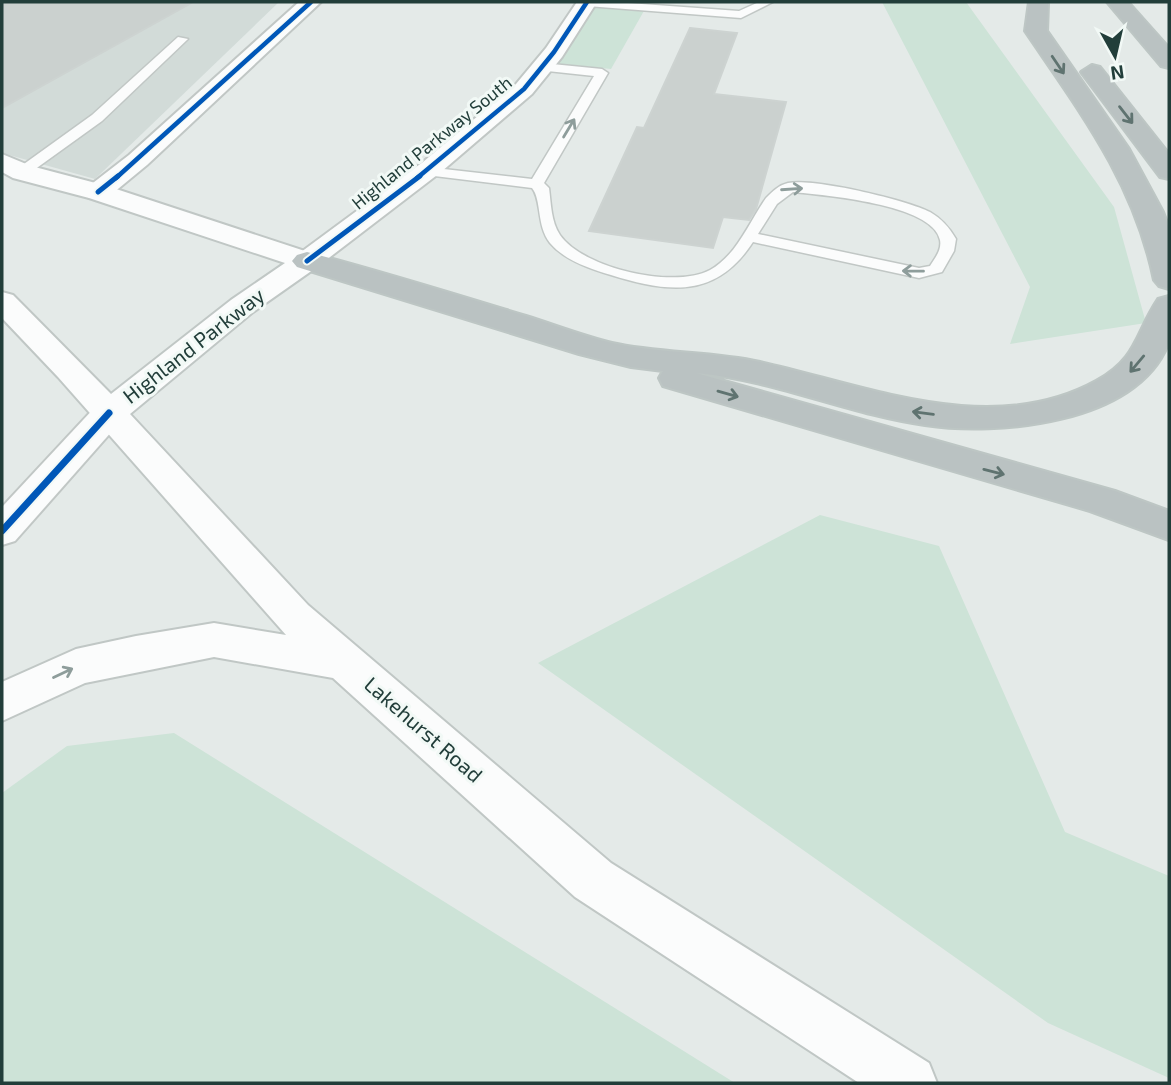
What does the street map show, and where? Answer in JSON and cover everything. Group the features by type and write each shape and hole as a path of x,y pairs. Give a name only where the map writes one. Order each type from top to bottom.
{"highway":[{"path":"1117,2 1169,61"},
{"path":"1037,3 1169,171"},
{"path":"1037,3 1036,32 1133,173 1158,229 1169,280"},
{"path":"307,261 618,355 745,369 902,411 960,417 1010,415 1064,405 1100,391 1129,374 1154,341 1169,305"},
{"path":"618,355 645,370 1102,501 1169,526"}],"main road":[{"path":"98,192 148,151 311,2"},
{"name":"Highland Parkway South","path":"307,261 426,171 524,89 587,2"},
{"path":"12,167 98,192 307,261"},
{"name":"Highland Parkway","path":"2,531 109,413 242,306 307,261"},
{"name":"Lakehurst Road","path":"2,301 109,413 294,617 593,880 909,1083"},
{"path":"2,702 76,667 136,653 214,640 346,662"}],"lane":[{"path":"587,2 741,15 767,2"},
{"path":"12,167 97,118 182,39"},
{"path":"536,184 602,73 542,67"},
{"path":"426,171 536,184 542,188 544,217 556,241 586,261 636,278 677,284 717,273 741,252 750,237 777,193 791,187 899,205 923,213 939,226 948,238 946,254 936,269 919,273 750,237"}],"shaded area":[{"path":"2,2 279,2 95,179 2,153"}],"green space":[{"path":"597,2 649,2 611,69 551,63"},
{"path":"882,2 966,2 1114,207 1146,323 1010,344 1030,287"},
{"path":"820,515 939,546 1065,832 1169,876 1169,1078 1048,1023 538,663"},
{"path":"174,733 735,1083 2,1083 2,793 67,746"}],"building":[{"path":"2,2 193,2 2,108"},
{"path":"690,28 737,33 714,94 786,102 756,209 749,220 723,217 713,248 589,231 637,127 644,128"}],"cycle path":[{"path":"98,192 138,160 311,2"},
{"path":"307,261 432,167 524,89 554,52 587,2"},
{"path":"2,531 109,413"}]}
